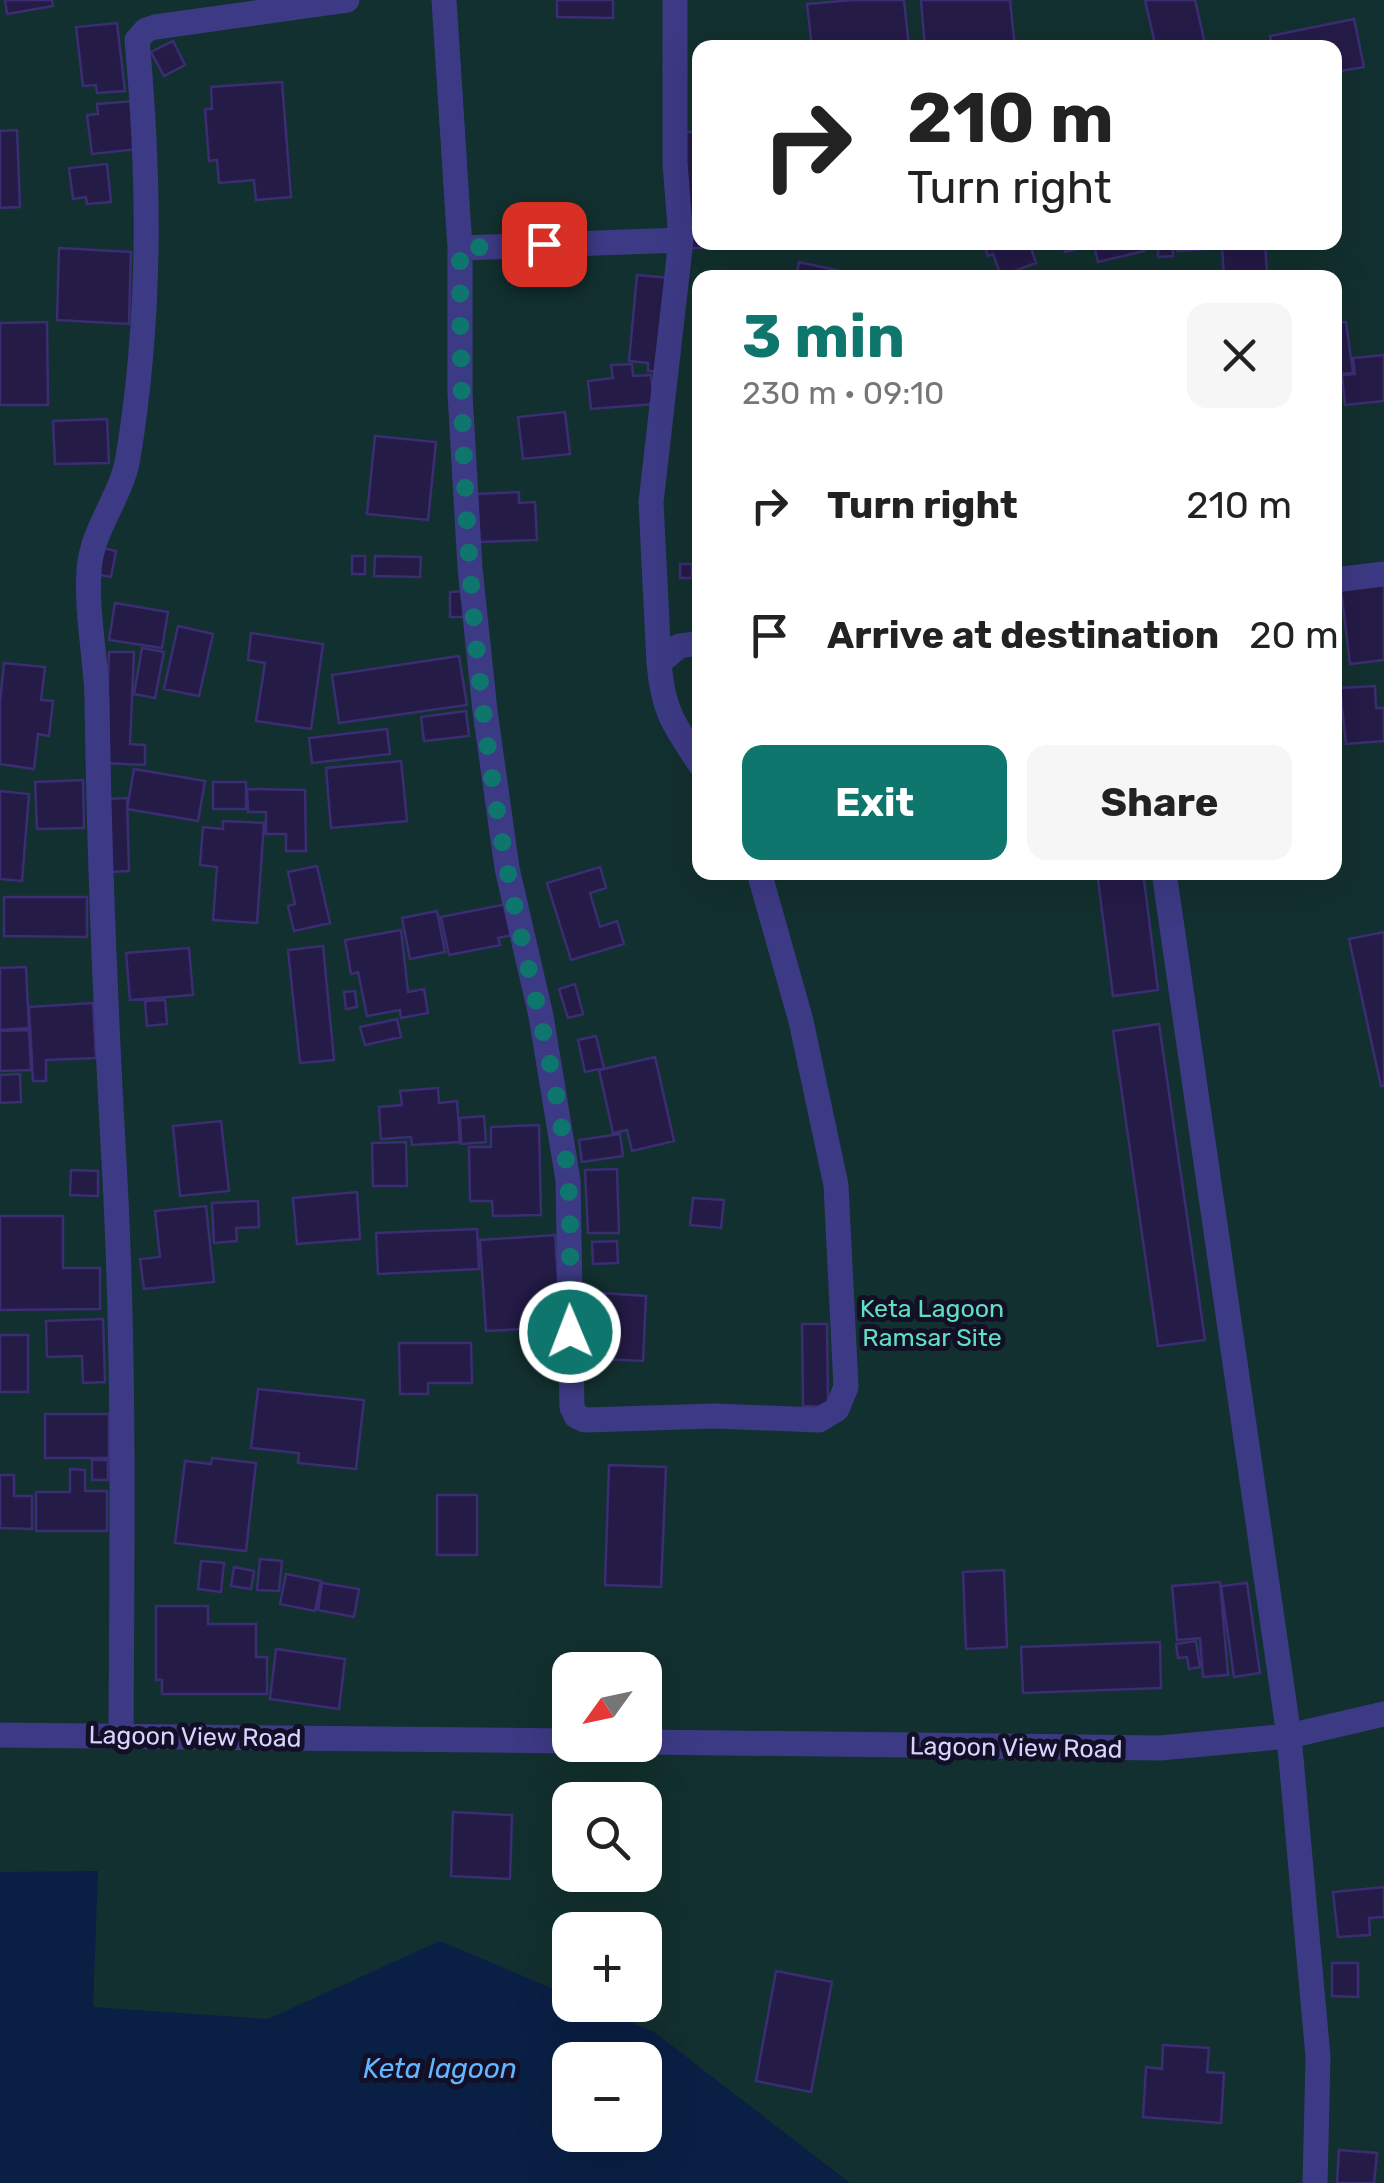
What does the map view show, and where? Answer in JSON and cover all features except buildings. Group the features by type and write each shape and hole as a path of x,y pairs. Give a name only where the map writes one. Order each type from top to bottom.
{"street":[{"path":"120,1735 122,1452 114,1148 100,871 96,671 88,573 98,532 127,463 147,287 147,153 137,40 155,27 347,0"},
{"path":"444,0 460,248 460,393 470,568 507,868 541,1016 568,1180 572,1406 576,1416 586,1420 715,1416 819,1420 837,1409 846,1388 836,1186 801,1022 761,880"},
{"path":"675,0 675,163 681,240 651,502 662,698 692,752"},
{"path":"460,248 681,240"},
{"path":"1342,579 1384,574"},
{"path":"659,663 679,646 692,645"},
{"path":"1165,880 1288,1736 1318,2057 1315,2183"},
{"name":"Lagoon View Road","path":"662,1742 1160,1748 1288,1736 1384,1714"},
{"name":"Lagoon View Road","path":"0,1735 552,1741"}],"green space":[{"name":"Keta Lagoon Ramsar Site","path":"0,0 1384,0 1384,2183 0,2183"}],"water":[{"name":"Keta lagoon","path":"98,1871 93,2007 268,2019 440,1941 552,1988 552,2022 631,2022 654,2032 850,2183 0,2183 0,1872"}],"route":[{"path":"544,244 460,248 460,393 470,568 485,710 507,868 541,1016 568,1180 570,1332"}]}
